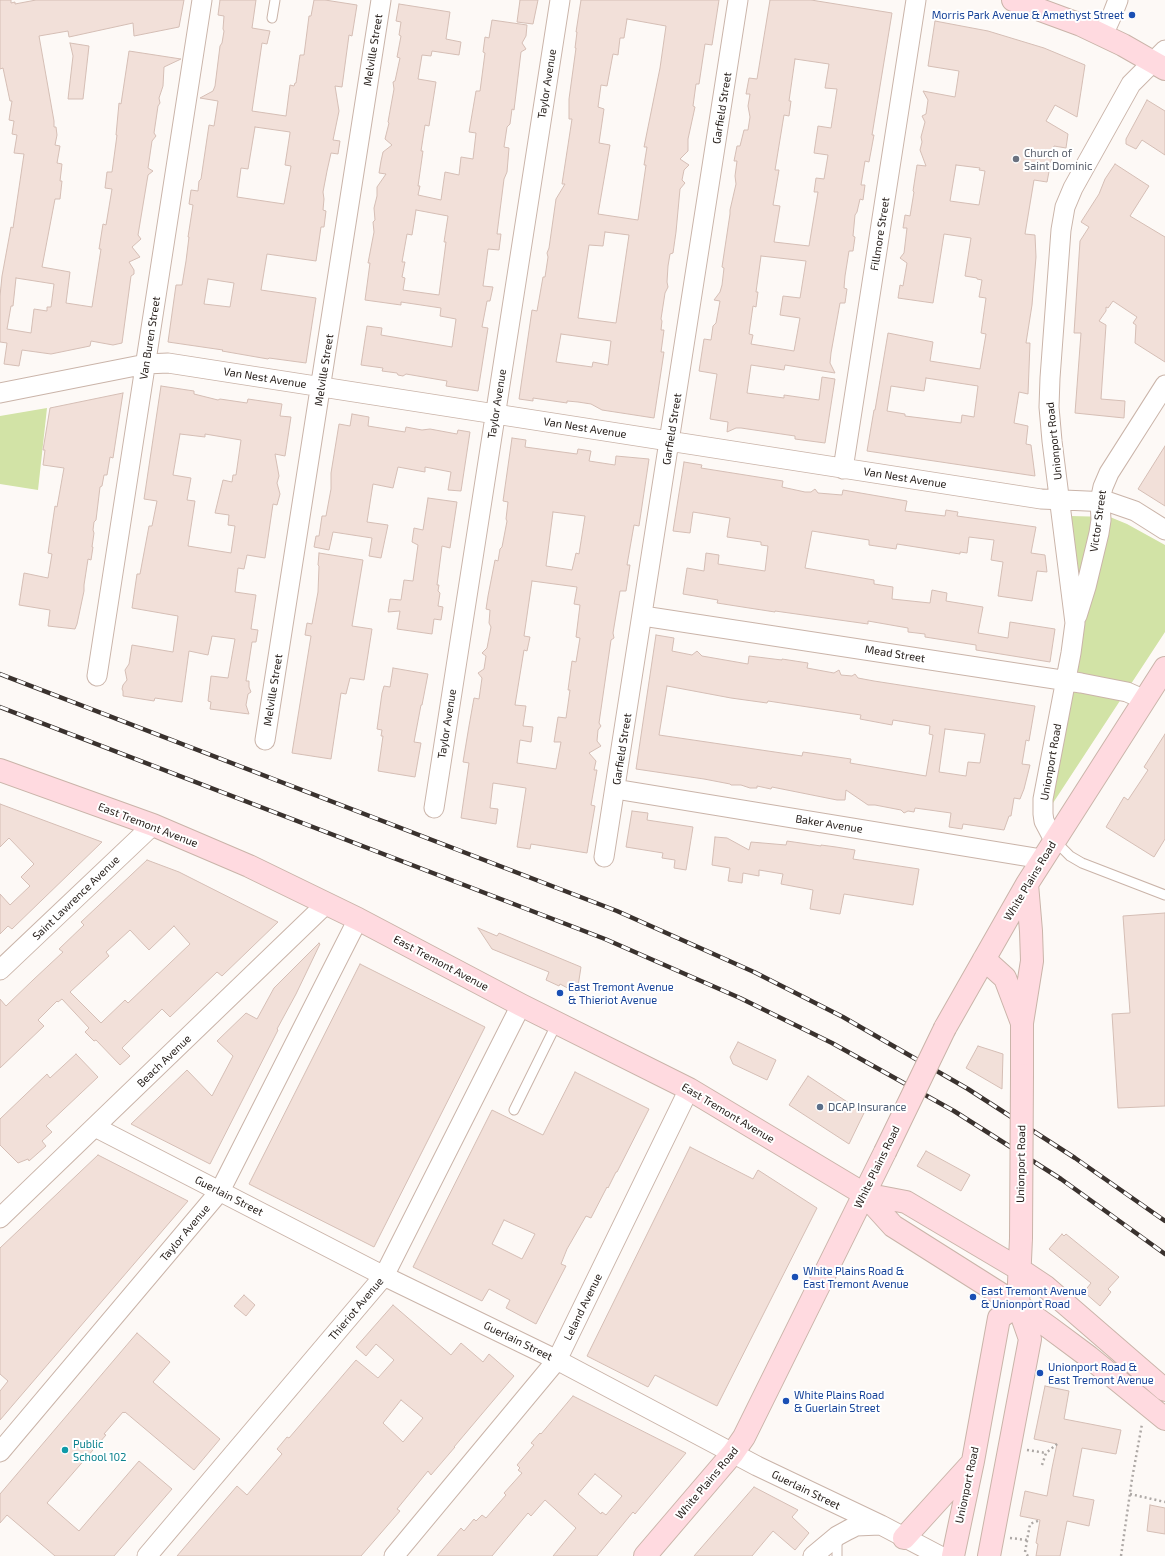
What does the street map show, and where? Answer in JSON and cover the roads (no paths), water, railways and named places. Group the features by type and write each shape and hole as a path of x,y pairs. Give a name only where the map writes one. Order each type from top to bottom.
{"main road":[{"path":"1013,0 1062,17 1123,45 1161,60"},
{"name":"White Plains Road","path":"645,1556 733,1454 748,1431 945,1028 1042,859 1165,668"},
{"name":"East Tremont Avenue","path":"0,770 153,825 249,866 328,903 521,1005 689,1089 864,1194 893,1226 1018,1306 1089,1357 1165,1419"},
{"name":"Unionport Road","path":"989,1556 1030,1339 1018,1306 1021,1238 1022,1023 1032,961 1027,884"},
{"name":"Unionport Road","path":"984,959 1005,978 1022,1023"},
{"name":"East Tremont Avenue","path":"864,1194 906,1202 1019,1269 1046,1287 1165,1390"},
{"name":"Unionport Road","path":"953,1556 973,1461 999,1318 1018,1306"},
{"path":"904,1538 973,1461"}],"street":[{"name":"Van Buren Street","path":"97,676 202,0"},
{"name":"Melville Street","path":"265,740 381,0"},
{"name":"Taylor Avenue","path":"434,808 560,0"},
{"name":"Garfield Street","path":"604,857 643,616 738,0"},
{"name":"Fillmore Street","path":"843,469 916,0"},
{"path":"1103,36 1118,0"},
{"name":"Unionport Road","path":"1054,840 1044,821 1043,798 1066,681 1075,623 1052,441 1049,394 1059,245 1063,218 1073,188 1131,84 1161,60"},
{"name":"Van Nest Avenue","path":"0,393 146,364 168,363 1041,499 1100,501 1127,507 1145,516 1165,530"},
{"name":"Victor Street","path":"1075,623 1086,587 1099,533 1101,520 1100,501 1103,487 1109,474 1165,385"},
{"name":"Mead Street","path":"643,616 1066,681 1119,690 1145,700"},
{"name":"Baker Avenue","path":"615,789 1042,859"},
{"name":"Saint Lawrence Avenue","path":"0,970 153,825"},
{"name":"Beach Avenue","path":"0,1218 328,903"},
{"name":"Taylor Avenue","path":"0,1452 220,1191 358,919"},
{"name":"Thieriot Avenue","path":"147,1556 384,1276 521,1005"},
{"name":"Leland Avenue","path":"394,1556 557,1360 689,1089"},
{"name":"Guerlain Street","path":"96,1127 384,1276 557,1360 733,1454 881,1525 940,1556"},
{"path":"813,1556 837,1536 856,1526 881,1525"}],"lane":[{"path":"272,18 276,0"},
{"path":"1054,840 1070,856 1082,863 1165,895"},
{"path":"514,1110 557,1023"},
{"path":"837,1536 837,1556"}],"railway":[{"path":"0,674 617,911 754,972 843,1017 968,1089 1075,1158 1165,1221"},
{"path":"0,707 605,939 740,998 832,1043 954,1111 1061,1179 1165,1254"}],"place":[{"name":"Morris Park Avenue & Amethyst Street","path":"1132,15"},
{"name":"Church of Saint Dominic","path":"1016,159"},
{"name":"East Tremont Avenue & Thieriot Avenue","path":"560,993"},
{"name":"DCAP Insurance","path":"820,1107"},
{"name":"White Plains Road & East Tremont Avenue","path":"795,1277"},
{"name":"East Tremont Avenue & Unionport Road","path":"973,1297"},
{"name":"Unionport Road & East Tremont Avenue","path":"1040,1373"},
{"name":"White Plains Road & Guerlain Street","path":"786,1401"},
{"name":"Public School 102","path":"65,1450"}]}
